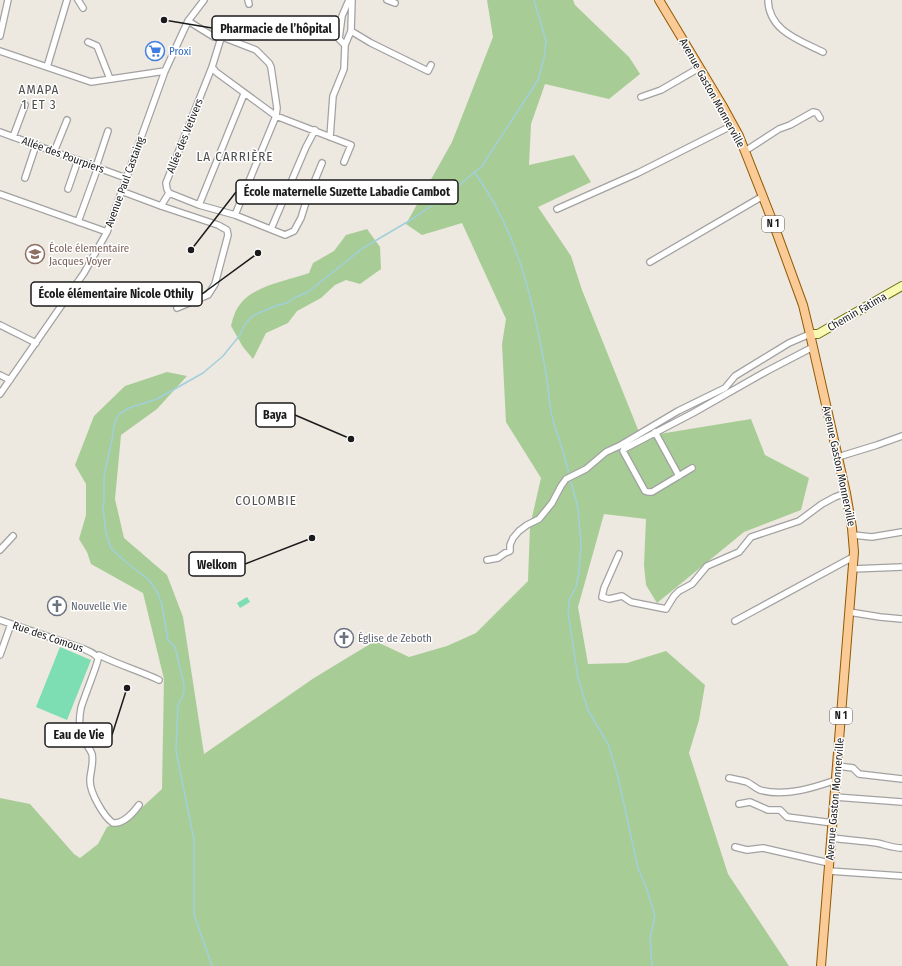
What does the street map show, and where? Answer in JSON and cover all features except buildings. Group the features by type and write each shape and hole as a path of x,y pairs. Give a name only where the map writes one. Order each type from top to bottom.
{"main road":[{"name":"Avenue Gaston Monnerville","path":"659,0 733,125 763,196 803,308 846,493 853,535 853,557 838,766 821,966"}],"street":[{"path":"0,36 8,0"},
{"path":"48,68 67,0"},
{"path":"78,0 83,8"},
{"name":"Avenue Paul Castaing","path":"0,394 84,273 107,232 166,71 188,21 204,0"},
{"path":"345,45 339,39 342,16 349,0"},
{"path":"330,137 333,99 344,67 345,45 351,30 352,0"},
{"path":"387,0 395,3"},
{"path":"768,0 768,7 776,24 786,33 823,52"},
{"path":"188,21 214,37 225,38 256,50 269,63 274,81 277,108 276,116 235,215"},
{"path":"351,30 371,43 428,71 431,65"},
{"name":"Allée des Vetivers","path":"169,193 166,189 166,183 212,67 221,38"},
{"path":"88,42 97,46 110,79"},
{"path":"0,51 91,82 166,71"},
{"path":"212,67 216,72 244,94 276,116 351,145 344,162"},
{"path":"641,97 661,90 699,68"},
{"path":"199,205 244,94"},
{"path":"13,137 25,105"},
{"path":"745,151 779,129 790,126 813,112 817,113 820,118"},
{"path":"54,152 67,120"},
{"path":"557,209 638,173 733,125"},
{"path":"271,229 306,147 315,130"},
{"name":"Allée des Pourpiers","path":"0,132 126,178"},
{"path":"78,222 108,132"},
{"path":"26,178 36,145"},
{"path":"68,189 78,160"},
{"path":"161,206 169,193 199,205 235,215 285,235 294,231 301,218 322,163"},
{"path":"121,191 218,225 224,228 228,235 215,284 208,296 177,308"},
{"path":"0,194 107,232"},
{"path":"650,262 763,196"},
{"name":"Chemin Fatima","path":"810,334 818,334 902,286"},
{"path":"0,325 36,343"},
{"path":"487,560 498,558 510,551 510,545 518,531 539,519 552,503 566,480 586,469 606,452 619,446 678,411 725,388 735,376 789,344 810,334"},
{"path":"692,468 652,492 648,492 645,491 623,451 624,449 655,432 693,413 813,347"},
{"path":"0,375 10,380"},
{"path":"655,432 679,476"},
{"path":"838,457 902,436"},
{"path":"618,554 602,596 609,599 622,596 631,602 666,609 674,596 679,591 692,584 707,566 739,552 751,538 799,521 822,504 846,493"},
{"path":"853,535 872,537 902,532"},
{"path":"0,550 13,536"},
{"path":"735,621 853,557"},
{"path":"852,570 902,567"},
{"path":"849,612 902,619"},
{"name":"Rue des Comous","path":"0,620 84,649 97,657 97,664 82,704 80,718 82,738 92,757 90,781 91,789 97,803 112,823 117,823 128,818 139,805"},
{"path":"0,656 11,624"},
{"path":"97,657 99,655 160,680"},
{"path":"838,766 852,768 859,774 902,779"},
{"path":"728,778 746,782 760,789 775,792 816,787 836,780"},
{"path":"835,798 902,802"},
{"path":"740,804 750,802 768,810 780,810 787,817 833,823"},
{"path":"832,838 856,840 902,848"},
{"path":"735,847 747,850 763,848 829,867 902,876"}],"green space":[{"path":"487,0 573,0 575,5 629,57 640,74 609,99 545,84 531,124 529,165 574,155 591,182 538,207 571,256 582,290 641,437 751,419 765,455 809,478 801,510 744,532 657,603 646,585 644,565 646,519 604,514 578,607 588,664 627,663 666,651 705,685 699,720 689,753 728,874 789,966 0,966 0,798 30,804 74,854 80,858 98,844 107,827 136,813 162,789 164,679 143,593 91,564 87,552 79,539 86,515 86,484 75,465 94,416 125,386 167,372 187,376 157,409 121,435 115,499 124,538 167,575 183,617 204,754 314,678 375,641 409,657 447,646 476,633 528,581 530,526 541,478 506,422 502,344 506,319 462,223 422,235 406,224 452,142 493,37"},
{"path":"367,229 380,247 381,269 360,284 346,280 335,285 321,298 297,311 288,323 266,333 253,359 243,347 231,326 233,317 241,303 254,292 263,288 309,273 313,263 334,251 346,235"},
{"path":"247,597 250,602 240,608 237,603"},
{"path":"60,647 91,660 67,720 36,707"}],"waterway":[{"path":"212,966 194,914 194,840 176,751 178,705 184,693 184,684 175,647 168,640 162,605 158,594 150,581 111,548 106,533 103,508 104,476 114,425 119,414 129,408 157,399 203,373 223,356 240,335 245,324 254,315 287,303 308,292 363,248 414,218 451,192 482,166 538,80 544,58 546,41 534,0"},
{"path":"474,172 490,195 503,220 514,245 523,272 537,326 547,380 550,407 569,474"},
{"path":"570,478 578,508 581,544 579,572 576,587 569,600 568,612 578,678 588,710 608,744 617,773 638,868 655,916 650,938 652,966"}],"place":[{"name":"Pharmacie de l’hôpital","path":"164,20"},
{"name":"Proxi","path":"155,51"},
{"name":"École maternelle Suzette Labadie Cambot","path":"191,250"},
{"name":"École élémentaire Nicole Othily","path":"258,253"},
{"name":"École élementaire Jacques Voyer","path":"35,254"},
{"name":"Baya","path":"351,439"},
{"name":"Welkom","path":"312,538"},
{"name":"Nouvelle Vie","path":"57,606"},
{"name":"Église de Zeboth","path":"344,638"},
{"name":"Eau de Vie","path":"127,688"}],"district":[{"name":"AMAPA 1 ET 3","path":"39,96"},
{"name":"LA CARRIÈRE","path":"235,156"},
{"name":"COLOMBIE","path":"266,500"}]}
